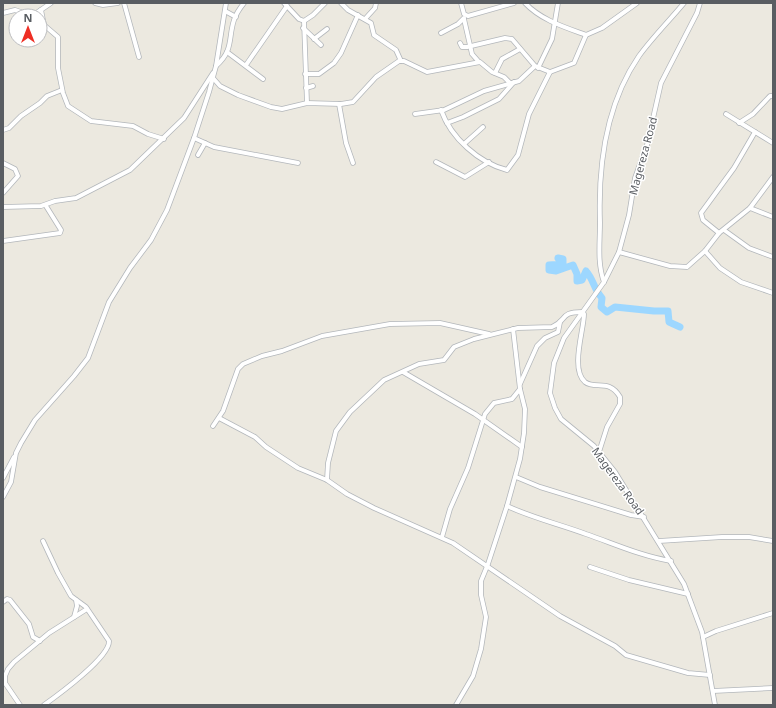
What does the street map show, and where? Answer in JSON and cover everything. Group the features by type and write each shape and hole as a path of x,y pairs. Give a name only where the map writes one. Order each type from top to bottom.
{"street":[{"path":"95,3 110,5 118,3"},
{"path":"124,3 139,57"},
{"path":"3,478 35,420 88,358 109,302 130,268 151,240 167,210 194,138 216,66 226,3"},
{"path":"216,66 227,52 236,17 244,3"},
{"path":"304,21 314,15 325,3"},
{"path":"341,3 348,10 371,23 374,35 396,50 401,61 427,72 479,62"},
{"path":"365,19 375,8 376,3"},
{"path":"461,3 473,55 479,62 512,83"},
{"path":"440,32 465,17 514,3"},
{"path":"525,3 531,10 554,23 586,35"},
{"path":"415,114 441,110 484,91 522,79 537,67 552,39 558,3"},
{"path":"460,43 463,47 508,38 514,41 537,67 550,72 574,63 586,35 602,28 637,3"},
{"path":"604,282 600,270 599,205 605,144 615,103 639,57 684,3"},
{"name":"Magereza Road","path":"700,3 697,13 661,83 647,145 635,178 629,215 619,252 604,282 568,330 552,369 550,393 555,408 561,418 581,434 599,452 614,472 671,561 688,594 704,637 715,705"},
{"path":"246,65 286,5 304,21"},
{"path":"225,11 236,17"},
{"path":"305,74 319,74 334,63 341,53 358,15"},
{"path":"304,21 303,28 307,103"},
{"path":"303,28 321,45"},
{"path":"48,29 58,38 56,59 62,90 67,105 85,118 106,124 133,126 148,134 164,139"},
{"path":"314,39 327,29"},
{"path":"495,73 502,59 520,48"},
{"path":"227,52 264,79"},
{"path":"212,78 220,86 230,91 271,107 282,109 307,103 339,104 356,100 376,77 393,64 401,61"},
{"path":"3,207 46,206 55,201 80,197 125,173 164,139 187,115 214,71"},
{"path":"441,110 447,123 464,144 489,162 502,169 509,170 518,155 529,114 550,72"},
{"path":"447,123 463,117 499,99 512,83"},
{"path":"306,88 313,86"},
{"path":"3,130 9,128 21,116 40,103 47,96 62,90"},
{"path":"739,123 753,114 770,96 773,96"},
{"path":"339,104 346,143 354,163"},
{"path":"726,114 773,143"},
{"path":"464,144 483,127"},
{"path":"719,233 703,220 701,213 734,168 755,132"},
{"path":"194,138 205,143 255,155 298,163"},
{"path":"198,155 205,143"},
{"path":"436,162 465,177 489,162"},
{"path":"3,163 15,169 18,176 3,193"},
{"path":"619,252 670,266 682,267 690,265 719,233 750,208 773,177"},
{"path":"3,241 60,233 61,230 46,206"},
{"path":"750,208 773,217"},
{"path":"724,230 750,248 773,257"},
{"path":"704,251 720,268 741,282 773,293"},
{"path":"442,537 450,509 468,468 482,419 491,405 512,399 519,387 537,346 545,338 558,332 560,322 566,313 582,312 584,316 579,343 581,375 586,383 604,385 611,388 620,397 620,404 608,425 599,452"},
{"path":"327,480 328,463 336,431 342,422 381,383 420,364 446,358 454,347 492,334 513,329 549,328 560,322"},
{"path":"213,426 219,418 234,376 241,366 262,356 282,351 322,336 390,324 440,323 492,334"},
{"path":"456,705 473,676 482,649 486,617 480,587 516,477 522,447 526,417 519,387 513,329"},
{"path":"403,372 482,419 522,447"},
{"path":"219,418 251,435 298,468 327,480 340,490 374,508 442,537 463,549 560,616 615,646 626,655 688,673 710,675"},
{"path":"3,496 11,482 16,454"},
{"path":"516,477 540,487 631,515 644,517"},
{"path":"507,506 525,514 587,534 635,553 671,561"},
{"path":"659,541 722,537 749,537 773,541"},
{"path":"43,541 71,596 87,609 109,642 107,650 70,686 44,705"},
{"path":"590,566 629,580 688,594"},
{"path":"3,602 10,600 29,624 33,637 40,641"},
{"path":"74,618 77,606 76,600"},
{"path":"20,705 5,683 5,676 14,662 49,633 87,609"},
{"path":"704,637 773,613"},
{"path":"713,691 773,688"}],"waterway":[{"path":"558,258 563,259 563,264 549,265 549,270 556,271 573,265 577,274 577,281 582,280 586,271 602,298 601,307 607,312 615,307 668,311 669,322 680,327"}]}
